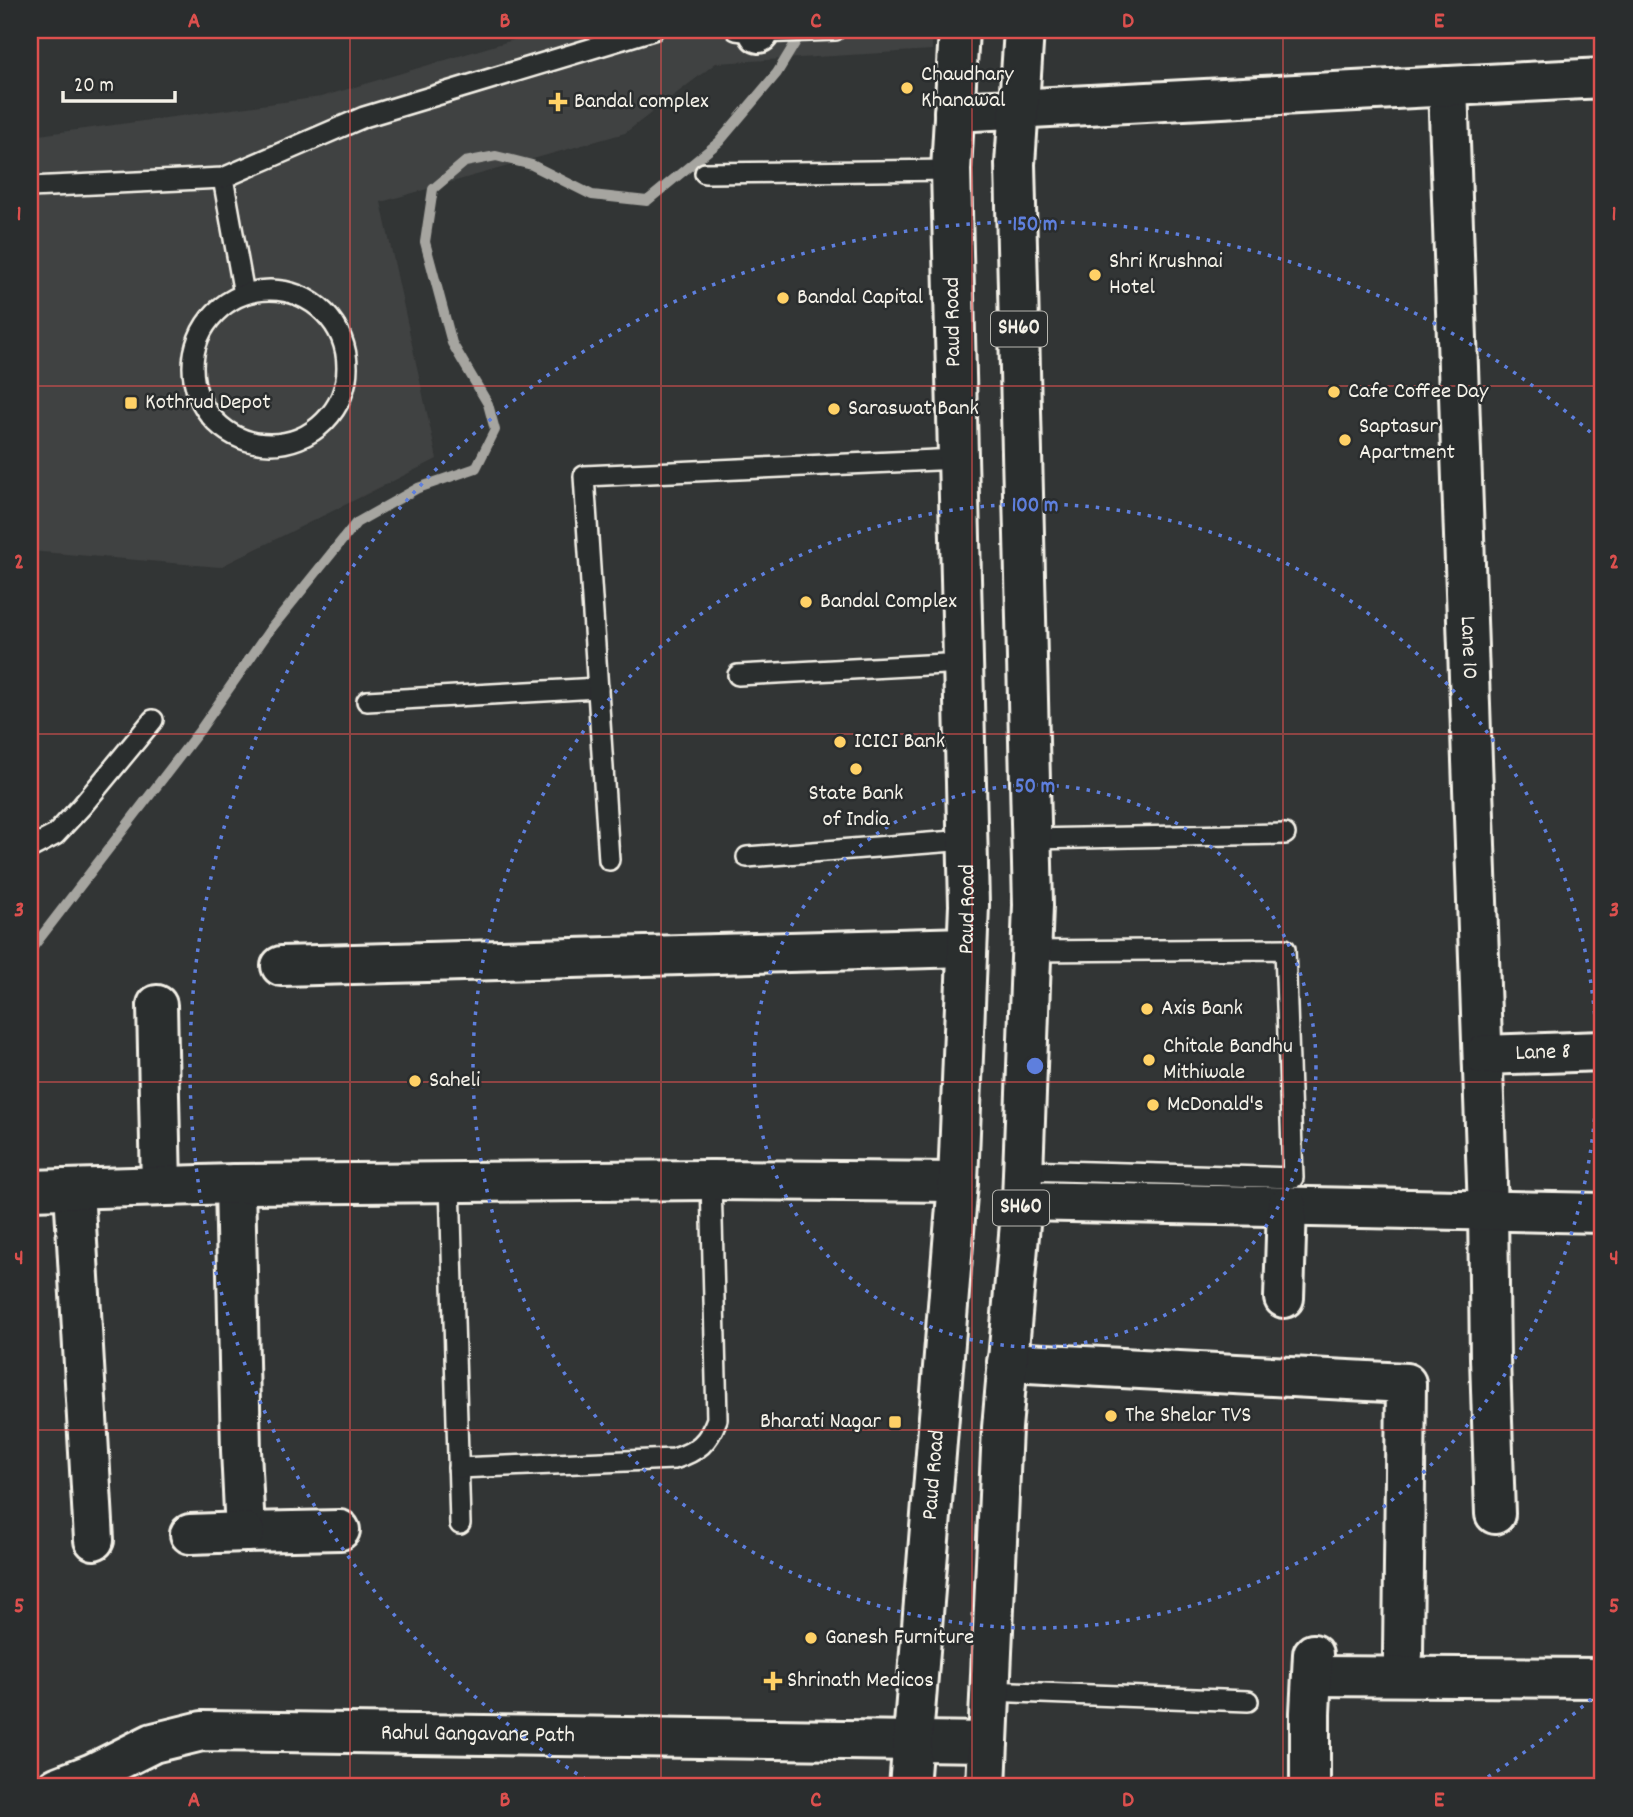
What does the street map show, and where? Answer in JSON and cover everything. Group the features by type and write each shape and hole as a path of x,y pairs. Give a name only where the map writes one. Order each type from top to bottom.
{"street":[{"name":"Paud Road","path":"909,1787 958,1182 969,905 951,170 959,30"},
{"name":"SH60","path":"986,1787 1002,1428 1023,1186 1033,905 1015,177 1017,109 1024,30"},
{"path":"954,112 1603,78"},
{"name":"Lane 10","path":"1448,86 1483,1055 1495,1514"},
{"path":"281,965 967,947"},
{"path":"157,1005 161,1186"},
{"name":"Lane 8","path":"1483,1055 1603,1051"},
{"path":"30,1190 235,1184 711,1180 958,1182"},
{"path":"235,1184 245,1532"},
{"path":"1023,1186 1287,1206 1603,1213"},
{"path":"74,1189 94,1540"},
{"path":"1284,1298 1287,1206"},
{"path":"1007,1362 1406,1383 1403,1654"},
{"path":"190,1534 340,1530"},
{"path":"1310,1787 1313,1665 1603,1678"},
{"name":"Rahul Gangavane Path","path":"57,1787 93,1773 153,1743 202,1731 988,1742"}],"lane":[{"path":"30,187 223,178 364,117 653,30"},
{"path":"751,31 833,30"},
{"path":"705,173 951,170"},
{"path":"223,178 244,294"},
{"path":"268,289 292,292 314,303 332,320 343,342 347,367 344,391 332,413 314,430 292,441 266,444 241,439 218,424 202,403 194,378 194,352 204,327 221,307 244,294 268,289"},
{"path":"609,860 584,476 958,459"},
{"path":"738,675 963,663"},
{"path":"367,701 598,688"},
{"path":"30,848 55,835 153,720"},
{"path":"1031,839 1285,834"},
{"path":"747,857 967,840"},
{"path":"1023,1186 1293,1178 1285,949 1031,951"},
{"path":"458,1468 674,1459 689,1454 712,1434 717,1419 711,1180"},
{"path":"450,1183 460,1524"},
{"path":"990,1691 1248,1702"}],"shaded area":[{"path":"547,30 932,30 932,50 716,63 625,133 381,202 437,459 220,567 30,551 30,135 321,97"}],"waterway":[{"path":"30,951 200,730 269,631 356,523 418,488 476,468 495,430 488,404 452,343 425,242 433,189 465,162 496,156 532,165 592,195 647,201 719,142 777,73 803,30"}],"place":[{"name":"Chaudhary Khanawal","path":"907,88"},
{"name":"Bandal complex","path":"558,102"},
{"name":"Shri Krushnai Hotel","path":"1095,275"},
{"name":"Bandal Capital","path":"783,298"},
{"name":"Cafe Coffee Day","path":"1334,392"},
{"name":"Kothrud Depot","path":"131,403"},
{"name":"Saraswat Bank","path":"834,409"},
{"name":"Saptasur Apartment","path":"1345,440"},
{"name":"Bandal Complex","path":"806,602"},
{"name":"ICICI Bank","path":"840,742"},
{"name":"State Bank of India","path":"856,769"},
{"name":"Axis Bank","path":"1147,1009"},
{"name":"Chitale Bandhu Mithiwale","path":"1149,1060"},
{"name":"Saheli","path":"415,1081"},
{"name":"McDonald's","path":"1153,1105"},
{"name":"The Shelar TVS","path":"1111,1416"},
{"name":"Bharati Nagar","path":"895,1422"},
{"name":"Ganesh Furniture","path":"811,1638"},
{"name":"Shrinath Medicos","path":"773,1681"}]}
